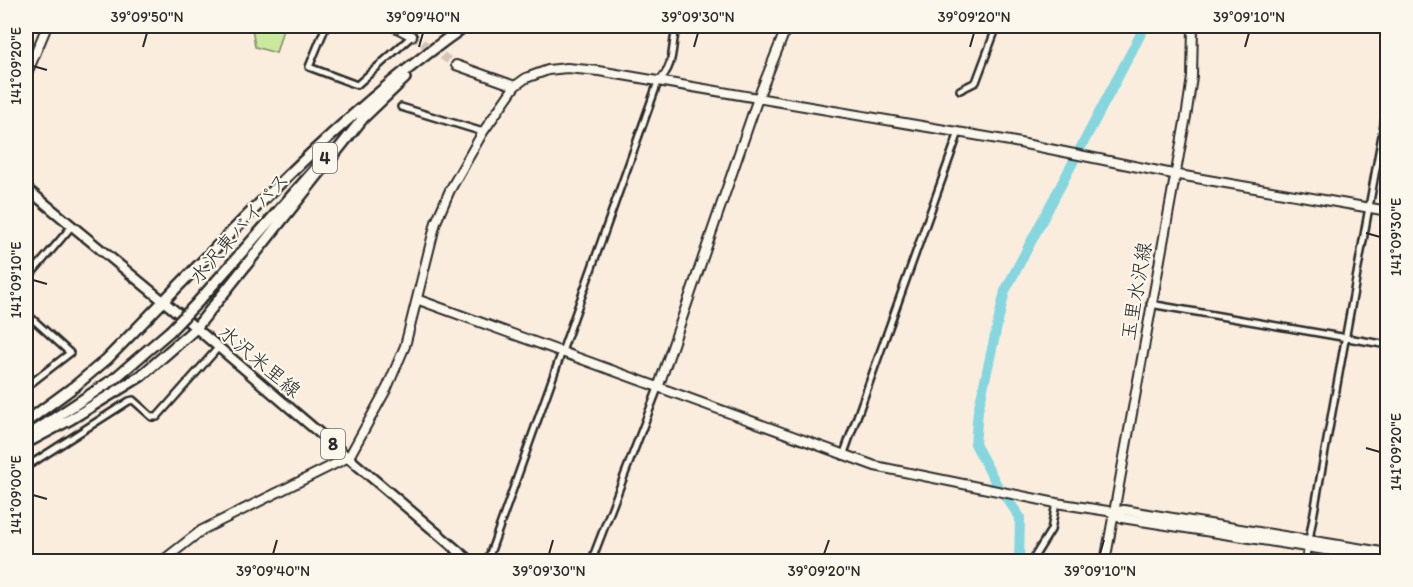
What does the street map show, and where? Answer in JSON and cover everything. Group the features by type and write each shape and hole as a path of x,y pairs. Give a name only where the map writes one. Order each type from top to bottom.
{"highway":[{"name":"水沢東バイパス","path":"26,437 114,379 170,331 364,117 465,26"},
{"path":"26,422 107,359 328,135 404,71 465,26"},
{"path":"26,443 71,420 141,376 196,328 364,117"}],"main road":[{"name":"水沢米里線","path":"26,188 164,301 471,561"}],"street":[{"path":"26,76 47,26"},
{"path":"326,26 309,67 357,85 412,36 393,26"},
{"path":"487,561 658,82 666,74 675,47 678,26"},
{"path":"591,561 658,388 758,98 788,26"},
{"path":"960,90 977,80 997,26"},
{"name":"玉里水沢線","path":"1105,561 1192,77 1193,26"},
{"path":"456,65 515,86"},
{"path":"160,561 202,530 349,457 387,388 405,346 419,300 436,222 450,190 483,132 515,86 537,74 567,68 758,98 959,132 1173,174 1388,211"},
{"path":"1305,561 1388,102"},
{"path":"401,107 483,132"},
{"path":"843,456 959,132"},
{"path":"26,280 72,226"},
{"path":"419,300 843,456 905,473 1056,504 1114,512 1124,510 1308,543 1388,560"},
{"path":"1150,304 1388,345"},
{"path":"26,315 70,353 26,387"},
{"path":"26,467 129,401 133,400 152,417 157,417 218,348"},
{"path":"1031,561 1051,530 1056,504"},
{"path":"1308,543 1388,553"}],"green space":[{"path":"243,26 284,26 276,53 255,47 252,28"}],"waterway":[{"path":"1019,562 1020,517 997,485 975,444 978,411 1005,291 1145,26"}],"tunnel":[{"path":"412,36 456,65"}]}
